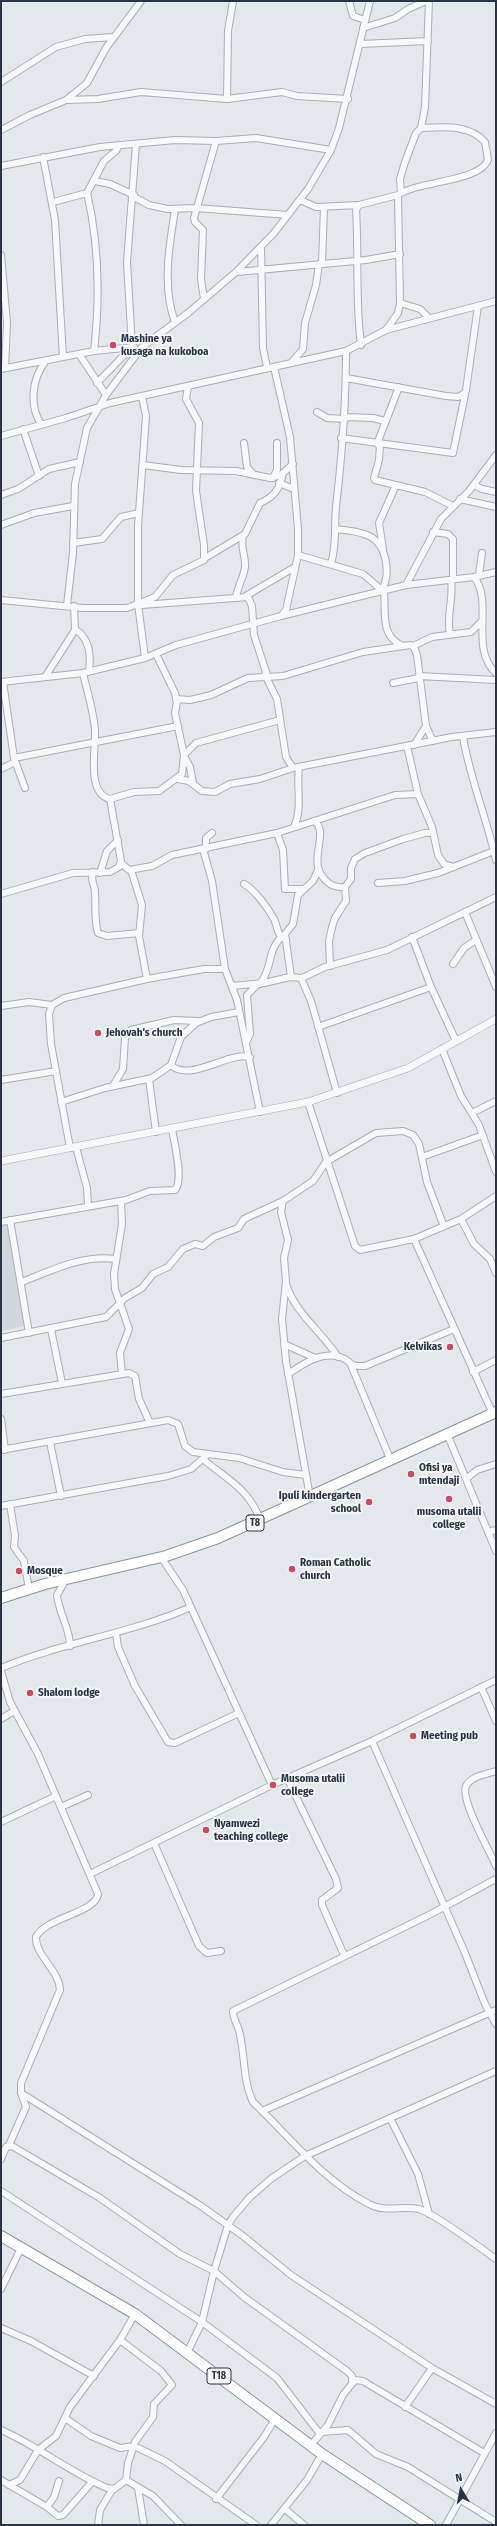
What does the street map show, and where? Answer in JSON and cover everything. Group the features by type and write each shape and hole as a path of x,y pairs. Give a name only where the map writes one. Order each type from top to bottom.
{"highway":[{"name":"T8","path":"1,1598 66,1579 161,1557 211,1541 448,1436 495,1413"},
{"name":"T18","path":"1,2236 22,2246 135,2314 188,2351 322,2454 376,2492 430,2525"}],"street":[{"path":"1,130 30,114 66,100 86,83 113,37 141,1"},
{"path":"227,99 229,57 228,31 233,1"},
{"path":"349,1 353,16 365,20"},
{"path":"67,605 73,543 73,506 87,428 106,395 142,347 236,272 261,247 300,200 331,150 348,99 370,1"},
{"path":"364,28 395,18 408,9 426,1"},
{"path":"386,330 398,313 400,303 400,180 416,133 421,128 427,86 429,1"},
{"path":"1,82 56,46 85,39 113,37"},
{"path":"360,44 428,41"},
{"path":"66,100 98,99 141,92 227,99 282,92 297,96 348,99"},
{"path":"300,200 311,207 359,205 381,201 419,185 476,173 488,160 485,142 474,133 459,128 421,128"},
{"path":"1,166 43,157 119,145 175,140 216,141 256,138 331,150"},
{"path":"204,299 201,279 203,230 195,222 196,208 216,141"},
{"path":"97,383 132,347 126,262 134,196 136,144"},
{"path":"53,202 87,193 95,182 104,160 116,151 119,145"},
{"path":"43,157 53,202 62,315 63,358"},
{"path":"95,182 110,184 149,205 175,210 196,208 288,216"},
{"path":"87,193 97,279 98,310 94,351"},
{"path":"359,205 356,210 358,227 356,260 357,321 360,345"},
{"path":"292,362 303,349 306,323 321,263 324,207"},
{"path":"175,210 169,265 170,304 175,322"},
{"path":"261,247 259,254 262,268 263,348 267,367"},
{"path":"236,272 262,268 387,258 400,254"},
{"path":"1,255 7,322 3,369 45,362 94,351 142,347"},
{"path":"1,436 100,407 267,367 346,351 386,330 428,317 496,301"},
{"path":"400,303 420,309 428,317"},
{"path":"341,438 452,454 465,392 478,306"},
{"path":"332,564 336,548 341,438 345,418 346,351"},
{"path":"79,354 106,395"},
{"path":"41,424 34,412 33,404 39,370 45,362"},
{"path":"274,366 286,415 293,464 298,555 286,610 281,616"},
{"path":"346,378 454,397 465,392"},
{"path":"188,386 186,399 199,423 197,502 205,558"},
{"path":"399,387 385,421 378,444 374,479 425,492 453,506"},
{"path":"142,397 146,412 139,513 138,604 145,658"},
{"path":"317,412 327,418 373,418 385,421"},
{"path":"23,429 39,476"},
{"path":"244,443 247,467 255,475"},
{"path":"273,478 277,468 277,443"},
{"path":"406,585 433,532 453,506 474,484 496,455"},
{"path":"1,495 18,489 49,469 80,462"},
{"path":"143,465 197,470 236,471 273,478 283,473 293,464"},
{"path":"1,600 116,609 155,598 173,575 197,566 205,558 243,536 252,524 257,507 261,502 269,500 275,495 283,473"},
{"path":"279,483 294,489"},
{"path":"474,484 482,489 496,492"},
{"path":"396,485 379,523 387,572 383,591 387,634 391,640 401,646"},
{"path":"460,499 496,507"},
{"path":"1,524 34,513 73,506"},
{"path":"73,543 102,539 121,517 139,513"},
{"path":"336,529 367,534 383,550"},
{"path":"433,532 448,534 453,539 451,602 448,612 450,634"},
{"path":"236,597 238,582 245,566 241,545 243,536"},
{"path":"482,553 477,576 481,590 481,622 485,656 496,673"},
{"path":"298,555 363,574 383,591"},
{"path":"244,597 295,567"},
{"path":"25,788 14,760 2,682 82,673 145,658 176,645 252,626 281,616 406,585 452,580 496,572"},
{"path":"138,604 178,604 248,597 252,606 252,626 259,655 277,699 286,757 296,768 299,814 294,827"},
{"path":"45,677 70,640 75,629 74,606"},
{"path":"176,700 197,699 211,695 241,680 266,675 283,676 363,652 384,650 401,646 413,646 432,638 473,631 481,622"},
{"path":"75,629 81,632 89,646 89,671"},
{"path":"413,646 417,655 426,726 433,741"},
{"path":"156,654 173,688 176,700 175,710 184,756 191,769 193,783"},
{"path":"82,673 95,731 94,772 102,795 110,799 134,792 159,791 178,779 182,774 184,756 196,743 280,720"},
{"path":"393,683 419,677 496,680"},
{"path":"1,770 14,760 178,726"},
{"path":"426,726 411,746 418,794 434,833 440,859 446,865 454,867"},
{"path":"178,779 193,783 201,791 215,792 230,784 260,779 296,768 433,741 496,732"},
{"path":"463,737 467,764 476,787 483,819 494,841 496,860"},
{"path":"131,870 152,866 167,856 277,833 395,795 418,794"},
{"path":"110,799 121,863 131,870 142,905 139,932 147,979"},
{"path":"314,821 318,824 320,834 316,861 318,870 331,886 345,888"},
{"path":"330,966 329,941 335,918 346,901 345,888 351,879 353,863 361,855 409,837 425,832 434,833"},
{"path":"212,833 206,838 205,849 212,880 225,969 232,986 239,1012 250,1057 260,1112"},
{"path":"277,833 282,845 285,889 303,889"},
{"path":"100,873 110,846 118,840"},
{"path":"378,883 413,879 454,867 494,851"},
{"path":"1,894 73,873 100,873 112,871 121,863"},
{"path":"246,1043 250,1034 247,995 260,984 269,970 272,947 283,939 294,920 296,900 303,889 313,881 318,870"},
{"path":"93,872 90,881 95,893 94,912 98,934 107,936 139,932"},
{"path":"244,884 249,886 271,914 283,939 291,977"},
{"path":"232,986 260,984 291,977 301,978 330,966 387,950 496,897"},
{"path":"465,912 496,987"},
{"path":"412,937 431,988 456,1041"},
{"path":"453,964 464,948 476,940"},
{"path":"1,1006 35,1002 52,1005 64,998 147,979 204,969 225,969"},
{"path":"301,978 318,1027 337,1093"},
{"path":"318,1027 431,988"},
{"path":"52,1005 49,1014 61,1102 73,1148 87,1188 88,1205"},
{"path":"113,1086 123,1069 125,1038 131,1030 174,1020 198,1021 239,1012"},
{"path":"1,1162 308,1102 408,1068 496,1020"},
{"path":"61,1102 113,1086 149,1079 171,1065 181,1037 198,1021"},
{"path":"442,1049 461,1096 472,1113 483,1135 496,1172"},
{"path":"171,1065 176,1069 182,1070 213,1066 243,1056 250,1057"},
{"path":"1,1080 56,1071"},
{"path":"149,1079 156,1132"},
{"path":"472,1113 496,1101"},
{"path":"308,1102 326,1162 357,1249 362,1251 414,1238 443,1224 461,1219 496,1196"},
{"path":"1,1222 88,1205 121,1201 150,1191 162,1192 176,1188 178,1164 172,1129"},
{"path":"1,1338 109,1316 127,1296 142,1288 155,1273 168,1267 174,1257 187,1247 197,1244 203,1246 214,1237 238,1228 244,1219 283,1201 313,1181 326,1162 376,1133 386,1131 403,1131 413,1135 419,1144 427,1182 443,1224"},
{"path":"422,1157 483,1135"},
{"path":"121,1201 122,1224 115,1259 114,1274 120,1304 129,1328 120,1353 122,1374"},
{"path":"283,1201 281,1212 288,1240 284,1258 286,1282 282,1311 284,1344 288,1374 301,1438 305,1475 310,1497"},
{"path":"461,1219 474,1244 490,1259 496,1273"},
{"path":"10,1220 22,1282 29,1333"},
{"path":"414,1238 472,1372 495,1413"},
{"path":"22,1282 72,1262 100,1257 115,1259"},
{"path":"286,1282 294,1303 326,1338 338,1357 351,1366 391,1461"},
{"path":"51,1329 62,1383"},
{"path":"351,1366 365,1366 378,1362 454,1329"},
{"path":"284,1344 315,1358 338,1357"},
{"path":"288,1374 315,1358"},
{"path":"472,1372 496,1360"},
{"path":"1,1394 129,1373 135,1376 139,1399 150,1423"},
{"path":"1,1419 3,1450 168,1420 175,1422 179,1426 187,1449 205,1458 242,1488 254,1503 260,1520"},
{"path":"448,1436 496,1551"},
{"path":"50,1442 61,1496"},
{"path":"1,1506 172,1475 191,1469 205,1458 239,1458 282,1472 305,1475"},
{"path":"466,1479 478,1470 496,1464"},
{"path":"10,1504 15,1534 14,1548 24,1561 30,1589"},
{"path":"488,1532 496,1530"},
{"path":"161,1557 183,1590 272,1785"},
{"path":"66,1579 57,1595 60,1611 69,1630 70,1646"},
{"path":"1,2159 26,2107 20,2086 60,1990 56,1975 38,1946 36,1937 44,1928 96,1901 98,1892 74,1842 36,1748 14,1711 1,1670 105,1634 116,1633 166,1618 191,1607"},
{"path":"116,1633 118,1647 135,1686 168,1742 175,1743 239,1713"},
{"path":"90,1874 272,1785 372,1741 496,1680"},
{"path":"481,1687 496,1721"},
{"path":"1,1719 14,1711"},
{"path":"372,1741 445,1906 489,2014 496,2024"},
{"path":"496,1771 472,1780 467,1785 465,1792 475,1822 496,1866"},
{"path":"287,1778 336,1879 338,1888 322,1900 322,1905 344,1955"},
{"path":"61,1807 88,1795"},
{"path":"1,1822 56,1796"},
{"path":"154,1844 199,1946 206,1953 221,1951"},
{"path":"496,1879 445,1906 233,2011 233,2017 240,2034 248,2092 253,2102 305,2156 334,2182 369,2205 384,2209 418,2209 429,2214 496,2259"},
{"path":"262,2111 496,2010"},
{"path":"188,2351 202,2322 214,2271 228,2225 250,2197 286,2167 305,2156 496,2070"},
{"path":"21,2093 228,2225 291,2275 432,2368 496,2404"},
{"path":"390,2118 418,2174 429,2214"},
{"path":"8,2145 19,2149 79,2188 100,2198 180,2254 214,2271 244,2297 347,2370 352,2376 352,2381 331,2421 311,2445"},
{"path":"1,2191 202,2322 277,2378 321,2433"},
{"path":"1,2289 22,2246"},
{"path":"9,2485 20,2480 38,2450 56,2436 70,2407 120,2340 135,2314"},
{"path":"1,2328 31,2341 94,2376"},
{"path":"98,2525 100,2510 112,2490 126,2480 134,2446 153,2417 154,2404 172,2385 161,2371 120,2340"},
{"path":"405,2407 432,2368"},
{"path":"352,2381 363,2381 484,2453"},
{"path":"65,2418 91,2436 120,2448 134,2446 165,2461 198,2483 216,2499 256,2525"},
{"path":"216,2499 264,2437 275,2419"},
{"path":"1,2430 92,2482 112,2490"},
{"path":"321,2433 348,2430 376,2454 408,2467 460,2502 496,2522"},
{"path":"446,2525 460,2502 484,2453 496,2433"},
{"path":"271,2525 307,2480 322,2454"},
{"path":"1,2480 47,2507 58,2516 63,2515 92,2482"},
{"path":"126,2480 153,2496 181,2525"},
{"path":"47,2507 54,2497 59,2481"},
{"path":"138,2488 144,2525"},
{"path":"285,2509 304,2525"}],"shaded area":[{"path":"7,1223 26,1326 1,1331 1,1224"}],"place":[{"name":"Mashine ya kusaga na kukoboa","path":"113,345"},
{"name":"Jehovah's church","path":"98,1033"},
{"name":"Kelvikas","path":"450,1347"},
{"name":"Ofisi ya mtendaji","path":"411,1474"},
{"name":"musoma utalii college","path":"449,1499"},
{"name":"Ipuli kindergarten school","path":"369,1502"},
{"name":"Roman Catholic church","path":"292,1569"},
{"name":"Mosque","path":"19,1571"},
{"name":"Shalom lodge","path":"30,1693"},
{"name":"Meeting pub","path":"413,1736"},
{"name":"Musoma utalii college","path":"273,1785"},
{"name":"Nyamwezi teaching college","path":"206,1830"}]}
